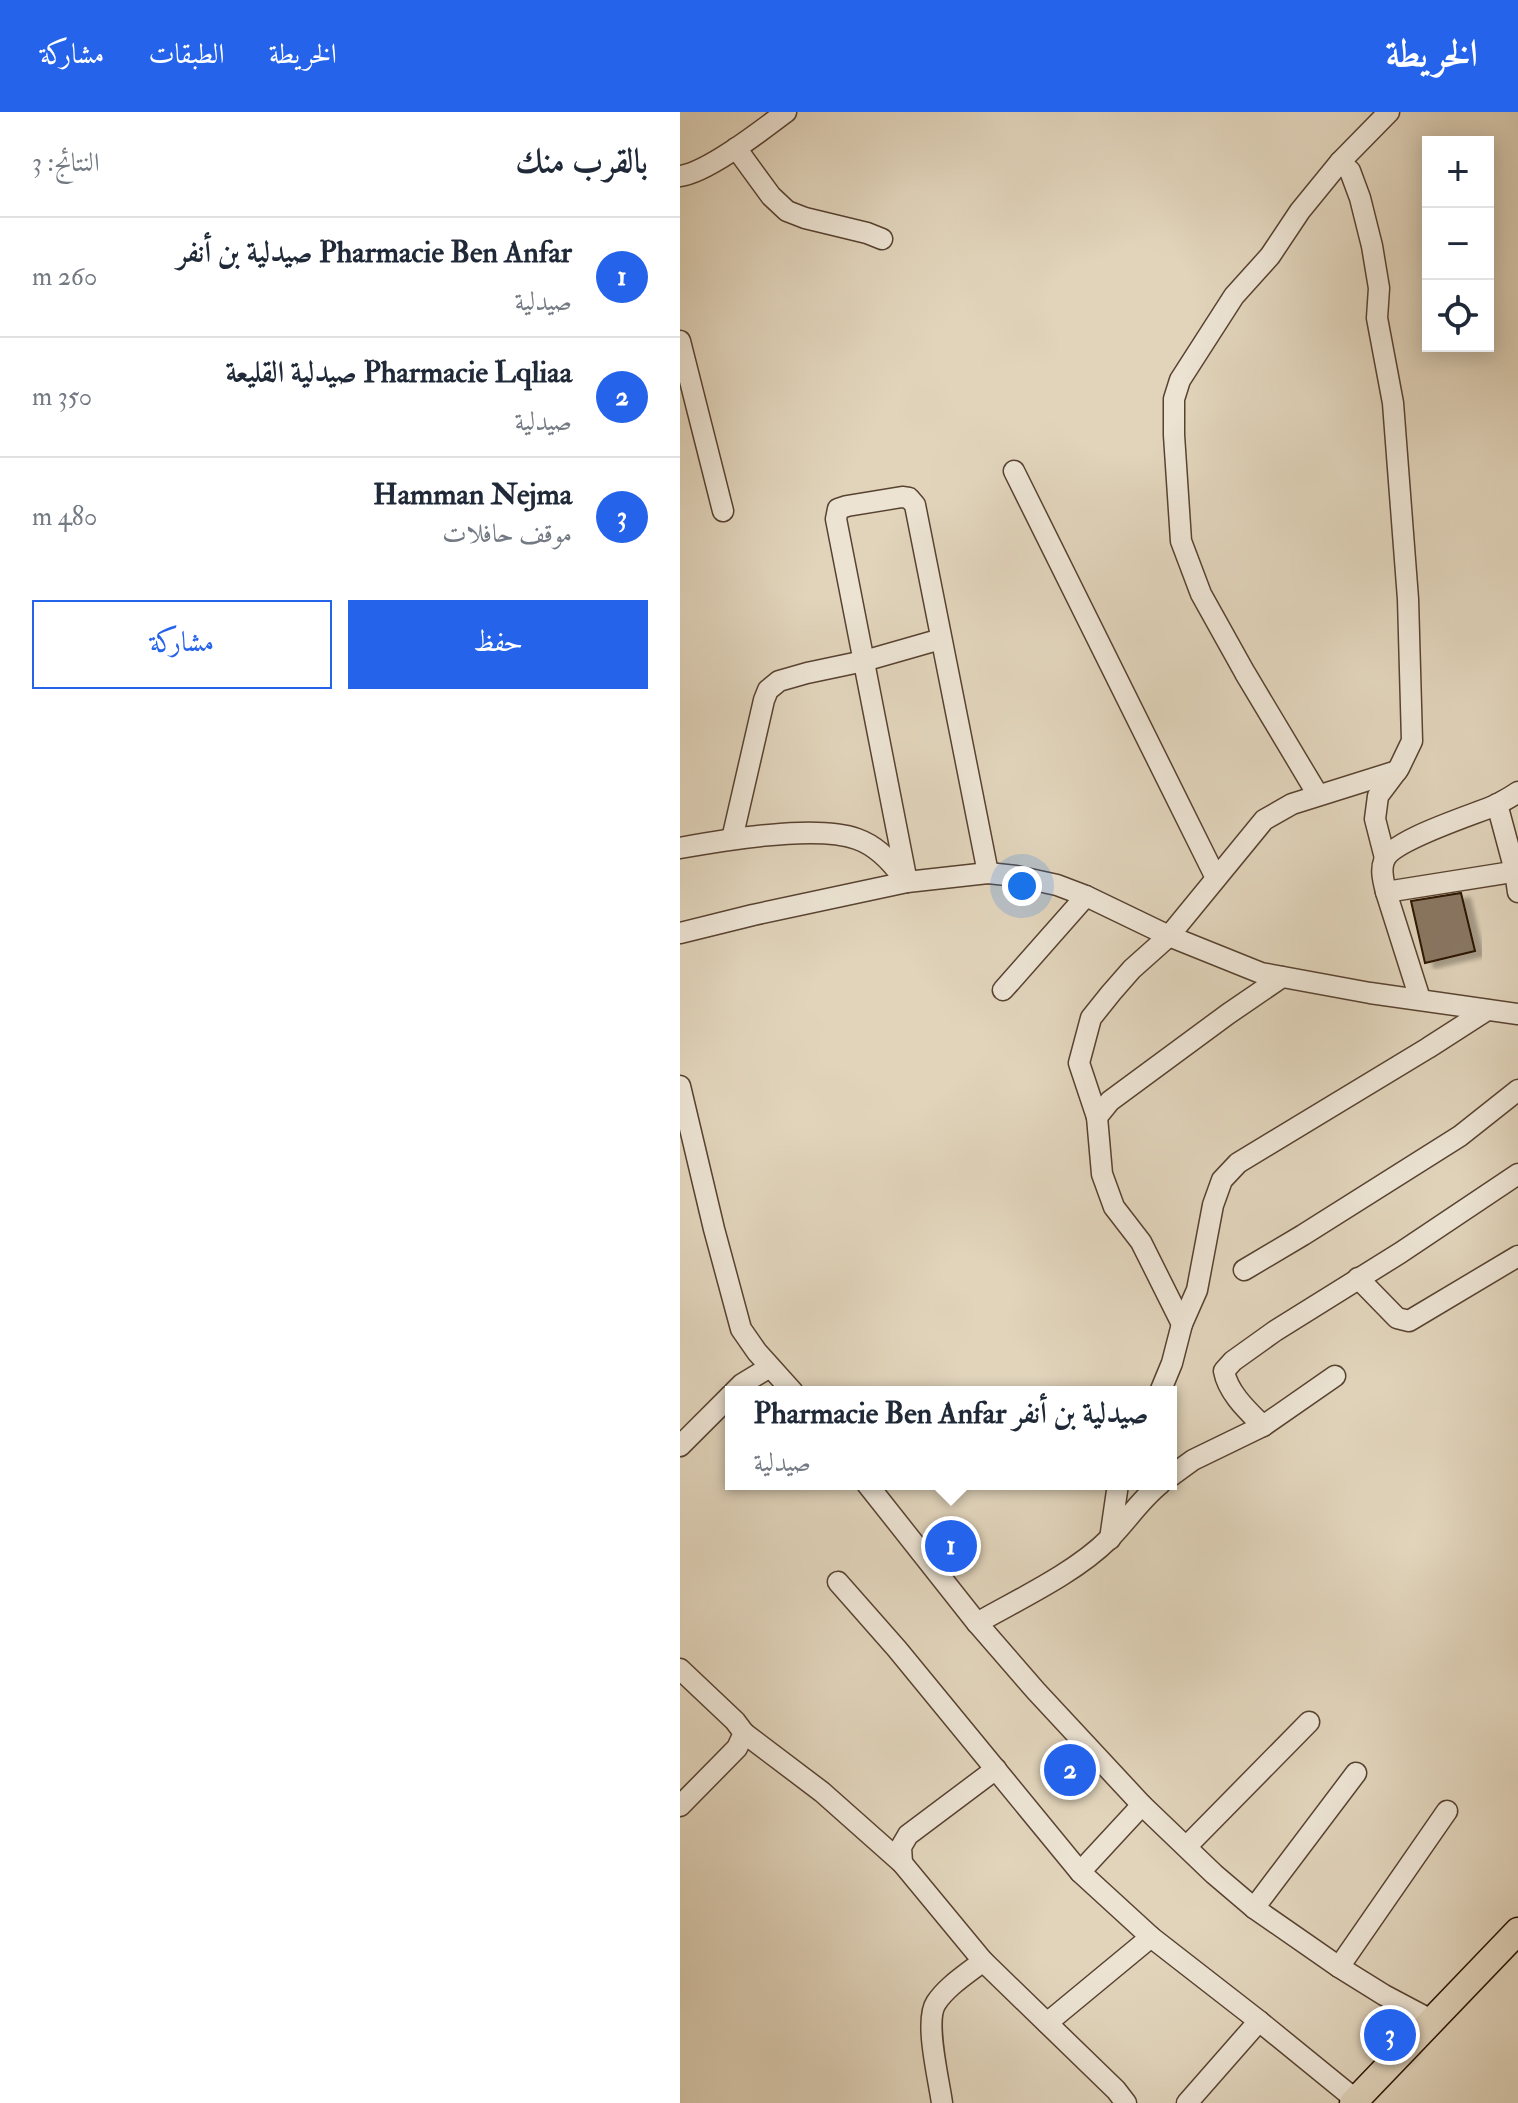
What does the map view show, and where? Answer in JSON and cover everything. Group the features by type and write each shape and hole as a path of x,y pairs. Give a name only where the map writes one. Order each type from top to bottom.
{"main road":[{"path":"1354,2101 1518,1931"}],"street":[{"path":"680,176 690,175 736,148 786,112"},
{"path":"1318,795 1201,594 1181,541 1174,399 1180,380 1234,296 1270,256 1300,211 1340,162 1389,112"},
{"path":"736,148 771,196 787,211 882,239"},
{"path":"1340,162 1350,171 1372,246 1379,288 1377,318 1393,403 1408,599 1412,741 1397,771 1378,796 1375,819 1385,858 1383,873 1386,892 1420,999"},
{"path":"680,341 723,511"},
{"path":"1014,471 1216,878"},
{"path":"907,882 836,519 838,509 847,506 902,497 909,498 915,505 988,873"},
{"path":"732,839 768,690 779,681 941,639"},
{"path":"1182,1324 1141,1242 1114,1207 1102,1174 1097,1117 1079,1063 1091,1018 1132,969 1169,936 1264,820 1292,804 1397,771"},
{"path":"1385,858 1401,844 1497,804 1518,792"},
{"path":"1497,804 1516,871 1518,892"},
{"path":"680,848 732,839 811,833 842,835 879,852 907,882"},
{"path":"1386,892 1516,871"},
{"path":"680,933 907,882 988,873 1057,885 1169,936 1261,973 1370,993 1518,1014"},
{"path":"1003,990 1086,896"},
{"path":"1097,1117 1110,1101 1282,977"},
{"path":"1162,1386 1182,1324 1197,1290 1213,1205 1222,1180 1238,1163 1487,1010"},
{"path":"680,1086 741,1329 787,1386"},
{"path":"1244,1270 1460,1136 1518,1090"},
{"path":"680,1178 701,1173"},
{"path":"1263,1426 1245,1408 1224,1374 1233,1361 1518,1174"},
{"path":"1358,1278 1397,1318 1409,1321 1518,1256"},
{"path":"740,1386 770,1367"},
{"path":"1177,1472 1193,1460 1263,1426 1335,1376"},
{"path":"680,1446 725,1400"},
{"path":"872,1490 977,1623 1036,1691 1142,1805 1214,1874 1254,1908 1339,1967 1433,2021"},
{"path":"1110,1539 1117,1490"},
{"path":"977,1623 1087,1558 1110,1539 1152,1490"},
{"path":"838,1582 1080,1872 1151,1937 1259,2021 1354,2101"},
{"path":"680,1669 744,1733 822,1792 902,1863 983,1961 1126,2103"},
{"path":"1187,1846 1309,1722"},
{"path":"680,1806 737,1748 744,1733"},
{"path":"902,1863 901,1847 908,1835 996,1769"},
{"path":"1254,1908 1356,1773"},
{"path":"1080,1872 1142,1805"},
{"path":"1339,1967 1447,1811"},
{"path":"1047,2023 1151,1937"},
{"path":"942,2103 930,2021 933,2006 943,1993 983,1961"},
{"path":"1187,2103 1259,2021"}],"building":[{"path":"1461,893 1475,951 1425,963 1411,901"}],"place":[{"name":"Pharmacie Ben Anfar صيدلية بن أنفر","path":"951,1546"},
{"name":"Pharmacie Lqliaa صيدلية القليعة","path":"1070,1770"},
{"name":"Hamman Nejma","path":"1390,2035"}]}
